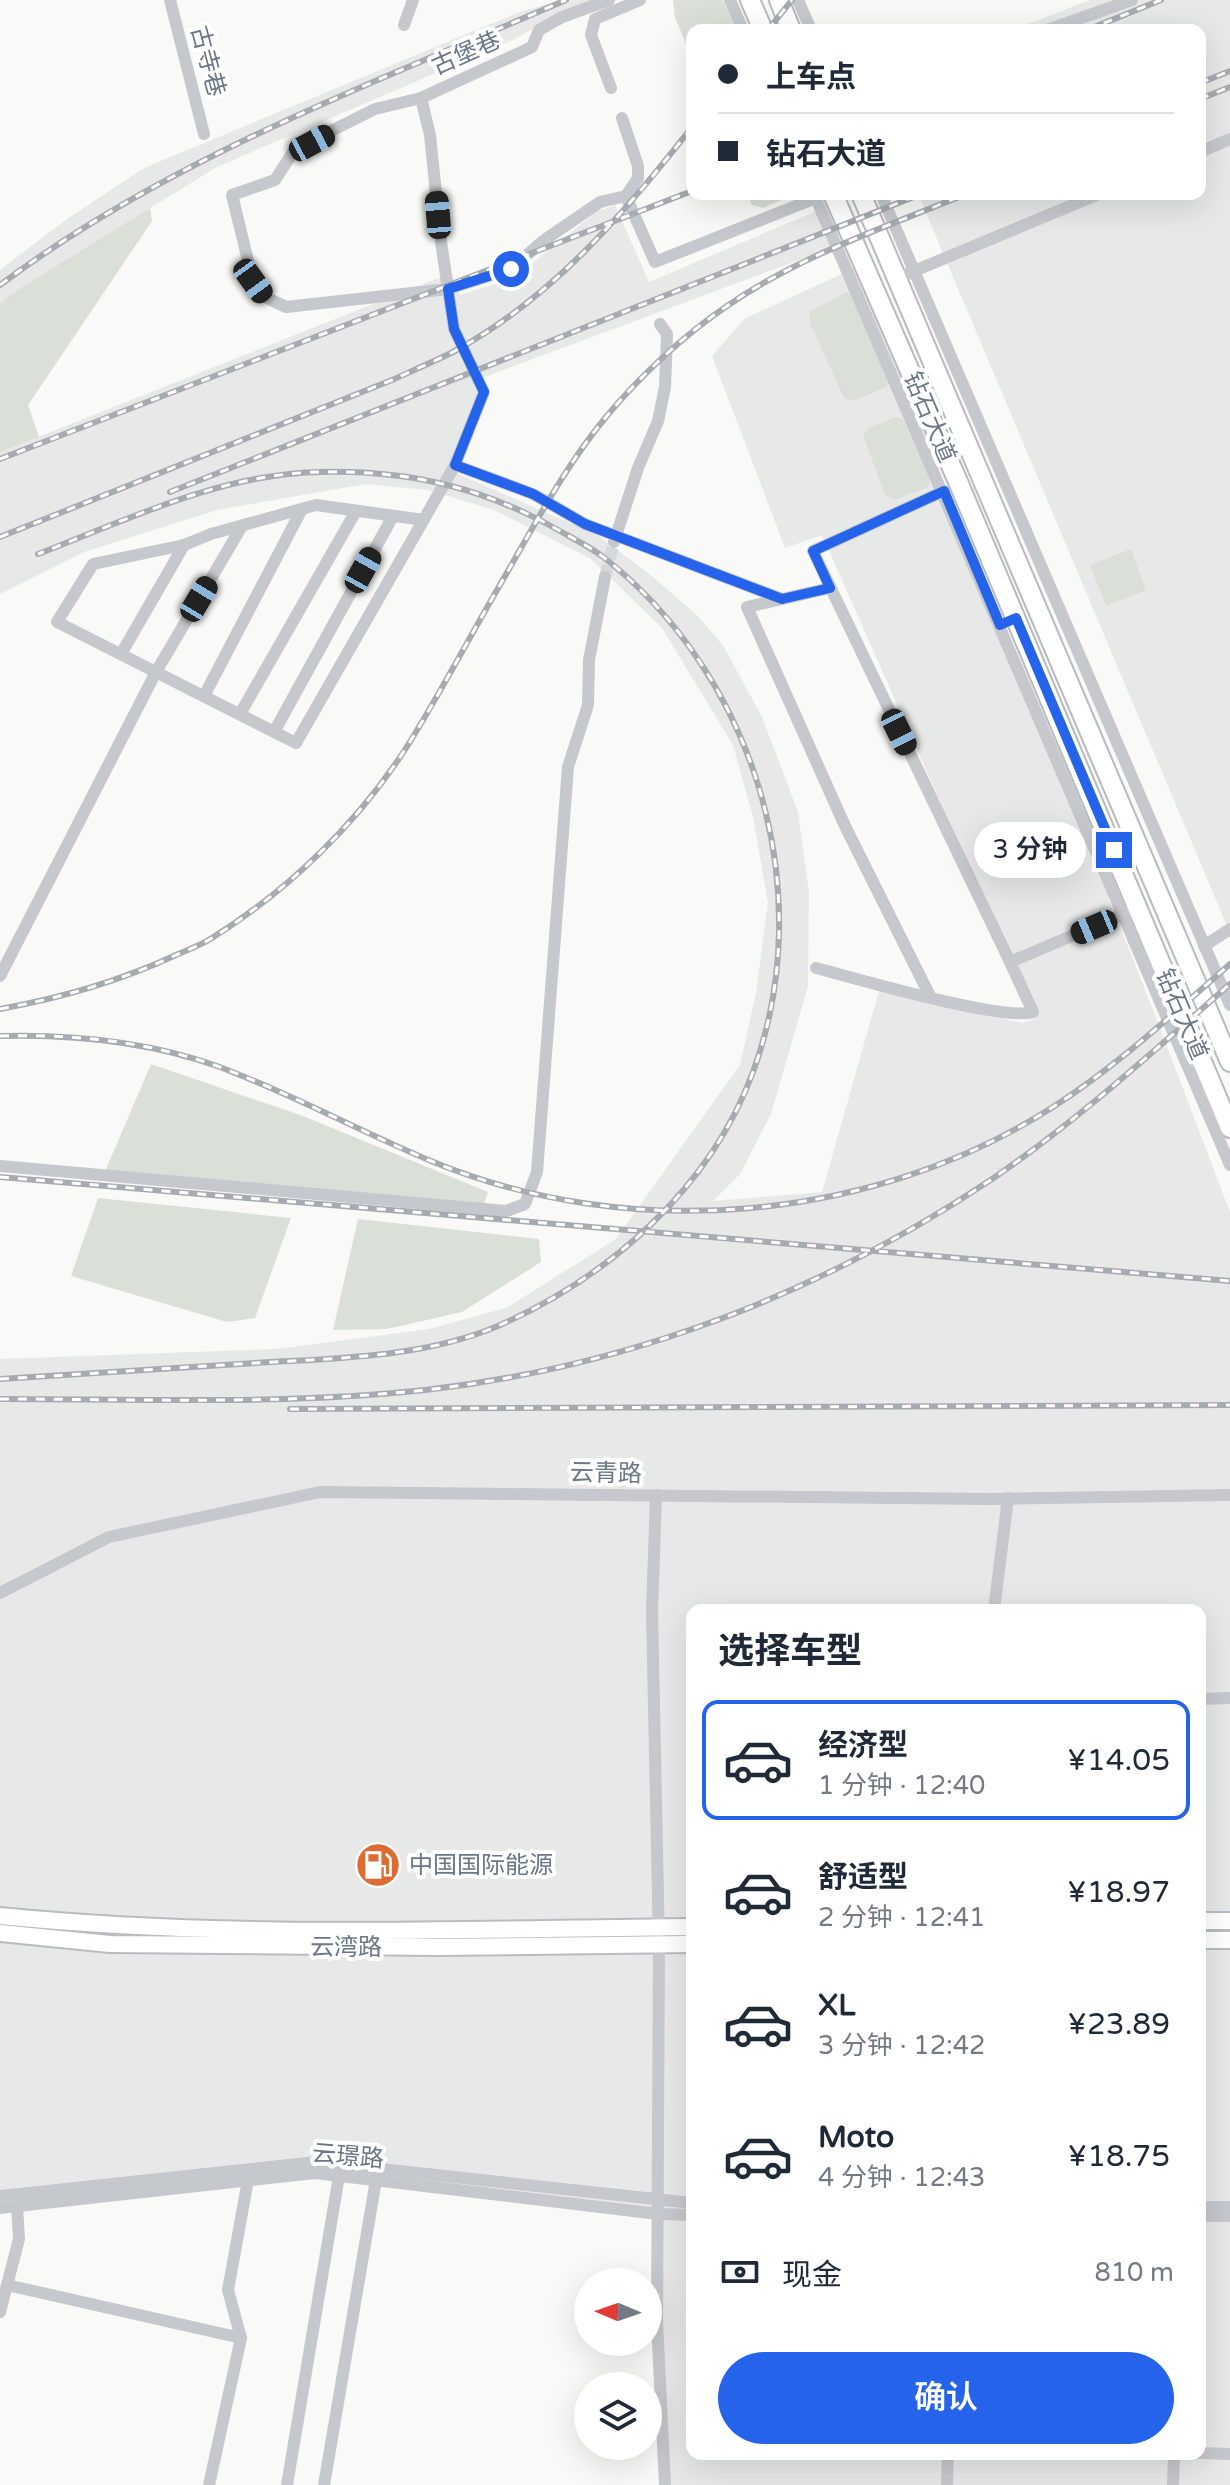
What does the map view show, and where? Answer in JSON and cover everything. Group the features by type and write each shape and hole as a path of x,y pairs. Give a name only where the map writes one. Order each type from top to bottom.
{"highway":[{"path":"750,0 760,24"},
{"path":"779,0 789,24"},
{"name":"钻石大道","path":"823,200 939,459 1130,912 1230,1128"},
{"name":"钻石大道","path":"864,200 906,275 1230,1062"}],"main road":[{"name":"云湾路","path":"0,1916 94,1925 658,1935 686,1942"},
{"path":"1206,1921 1230,1921"},
{"name":"云湾路","path":"0,1933 102,1944 438,1947 658,1935 686,1928"},
{"path":"1206,1940 1230,1940"}],"street":[{"name":"古寺巷","path":"170,0 204,134"},
{"path":"404,25 413,0"},
{"name":"古堡巷","path":"448,289 286,307 265,297 253,281 232,195 275,180 295,149 375,109 421,98 532,47 539,30 562,17 609,0"},
{"path":"611,88 591,35 595,19 640,0"},
{"path":"730,0 740,24"},
{"path":"798,0 808,24"},
{"path":"1064,24 1132,0"},
{"path":"421,98 430,135 454,329 484,392 455,465 424,520 296,743 57,622 93,564 184,545 316,505 424,520"},
{"path":"448,289 511,269 543,241 600,202 626,196 638,178 638,166 622,118"},
{"path":"1206,149 1230,139"},
{"path":"626,196 655,262 809,200"},
{"path":"883,200 906,275 1085,200"},
{"path":"614,539 658,421 665,387 667,334 660,324"},
{"path":"942,360 1230,1005"},
{"path":"939,459 944,491 1008,622"},
{"path":"455,465 533,494 614,539 782,599"},
{"path":"816,968 1023,1015 1033,1012 813,551 944,491"},
{"path":"204,696 302,509"},
{"path":"240,714 356,511"},
{"path":"274,732 393,516"},
{"path":"0,976 156,672 242,526"},
{"path":"121,654 184,545"},
{"path":"0,1166 506,1211 525,1204 537,1172 568,767 588,705 589,660 605,577"},
{"path":"830,588 747,607 845,826 930,996"},
{"path":"1010,962 1130,912 1230,1165"},
{"path":"1204,946 1230,929"},
{"name":"云青路","path":"0,1593 109,1537 320,1492 1008,1498 1230,1495"},
{"path":"656,1495 652,1612 658,1935 657,2322 665,2485"},
{"path":"995,1604 1008,1498"},
{"path":"1206,1699 1230,1698"},
{"name":"云璟路","path":"0,2196 316,2162 686,2202"},
{"name":"云璟路","path":"0,2208 315,2173 686,2215"},
{"path":"287,2485 339,2176"},
{"path":"209,2485 241,2338 228,2290 248,2180"},
{"path":"324,2485 376,2180"},
{"path":"0,2312 19,2239 17,2206"},
{"path":"1206,2207 1230,2207"},
{"path":"1206,2216 1230,2216"},
{"path":"7,2285 241,2338"},
{"path":"1206,2453 1230,2454"},
{"path":"947,2485 948,2460"},
{"path":"1173,2485 1174,2460"}],"shaded area":[{"path":"561,0 595,0 557,15 515,39 217,167 0,303 0,270 67,219 144,168 517,13"},
{"path":"673,0 723,0 733,24 686,24 686,44 675,17"},
{"path":"1090,0 1230,0 1230,933 921,200 1206,200 1206,24 1028,24"},
{"path":"750,200 782,200 763,208 752,205"},
{"path":"615,205 649,282 821,209 837,246 479,379 484,392 452,471 599,536 698,616 724,647 762,717 798,812 809,893 808,986 771,1114 740,1174 713,1201 822,1192 879,991 1023,1023 1036,1018 822,535 785,548 712,356 744,319 859,266 1230,1212 1230,2485 665,2485 662,2268 659,2268 658,2215 315,2173 0,2208 0,1359 277,1349 429,1329 506,1308 616,1239 740,1065 756,993 768,903 753,817 733,745 662,628 591,559 494,510 428,490 366,484 217,510 84,552 0,594 0,452 451,273 460,295 514,278 596,212"},
{"path":"150,208 152,221 28,405 39,437 0,452 0,303"},
{"path":"847,292 853,294 888,380 886,387 854,401 844,398 810,323 810,311"},
{"path":"896,417 903,419 930,480 928,487 894,500 885,495 863,435 869,428"},
{"path":"1131,549 1146,590 1106,606 1090,565"},
{"path":"151,1064 303,1116 488,1192 482,1209 103,1176"},
{"path":"98,1198 291,1218 255,1318 227,1322 71,1276"},
{"path":"358,1219 539,1239 541,1262 462,1312 387,1329 333,1330"}],"tunnel":[{"path":"605,577 614,542"}],"railway":[{"path":"0,285 65,239 203,161 347,93 566,0"},
{"path":"773,24 792,0"},
{"path":"1102,24 1161,0"},
{"path":"1206,81 1230,71"},
{"path":"1206,97 1230,87"},
{"path":"0,537 392,380 453,352 489,331 522,307 584,252 686,134"},
{"path":"0,459 686,193"},
{"path":"170,492 906,200"},
{"path":"0,1009 90,988 194,947 241,919 295,876 345,827 389,773 431,707 561,480 590,437 647,372 711,317 783,272 951,200"},
{"path":"0,1379 379,1355 469,1337 539,1306 616,1255 683,1191 711,1154 753,1072 772,1002 779,931 775,860 760,790 734,723 699,661 655,605 602,556 538,519 479,494 419,479 355,472 285,474 249,480 177,500 38,554"},
{"path":"0,1036 55,1036 110,1041 190,1057 271,1088 431,1161 507,1187 586,1203 667,1211 748,1208 829,1197 907,1176 982,1146 1053,1107 1100,1074 1230,964"},
{"path":"0,1399 213,1400 373,1395 501,1379 650,1343 794,1289 863,1256 930,1218 995,1177 1056,1132 1230,984"},
{"path":"0,1177 1230,1281"},
{"path":"290,1409 1230,1405"}],"place":[{"name":"中国国际能源","path":"378,1865"}],"route":[{"path":"511,269 448,289 454,329 484,392 455,465 533,494 585,524 782,599 830,588 813,551 944,491 1000,625 1016,618 1114,850"}]}
